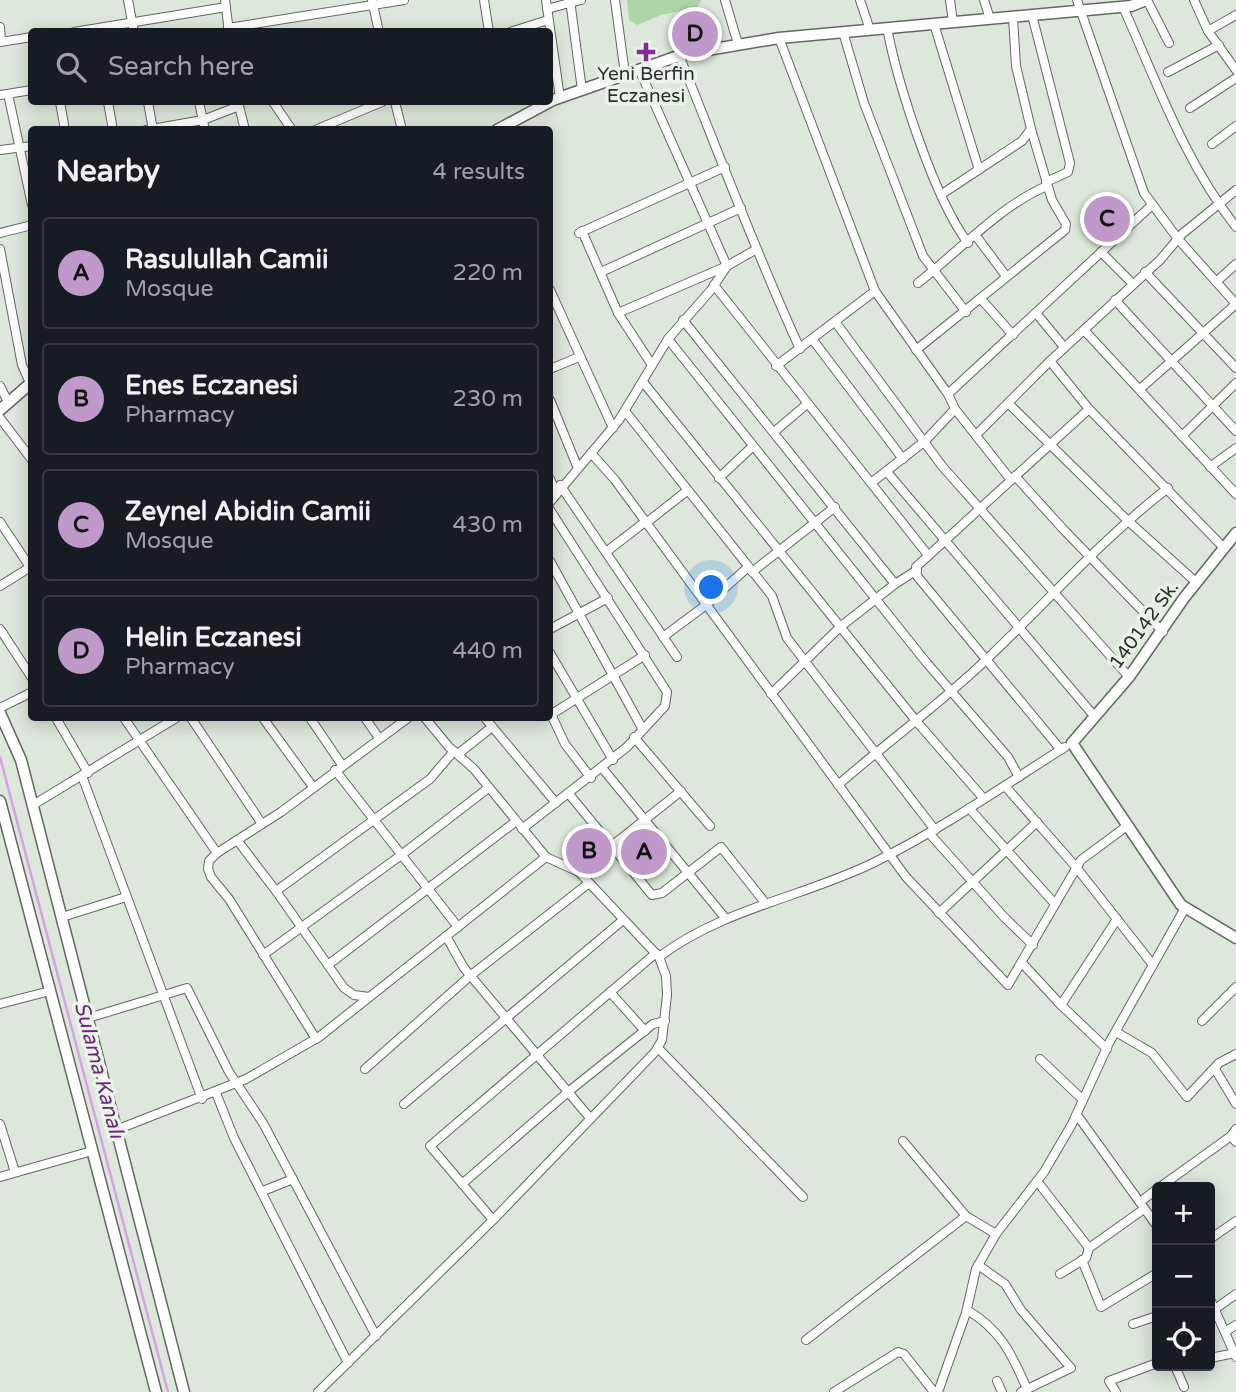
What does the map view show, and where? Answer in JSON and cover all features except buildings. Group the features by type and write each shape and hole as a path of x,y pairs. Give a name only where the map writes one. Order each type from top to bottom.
{"street":[{"path":"128,0 133,28 225,3 228,28"},
{"path":"239,28 372,3 404,0"},
{"path":"484,0 488,28"},
{"path":"549,28 546,4 581,0"},
{"path":"615,0 625,74"},
{"path":"725,0 738,44"},
{"path":"860,0 870,30"},
{"path":"950,0 953,22"},
{"path":"984,0 990,19"},
{"path":"553,101 679,55 738,44 1032,15 1078,5 1123,7 1146,0 1169,43"},
{"path":"1194,0 1208,31 1235,65"},
{"path":"570,1 582,90"},
{"path":"372,3 378,28"},
{"path":"1078,5 1144,193 1178,239 1236,304 1140,390"},
{"path":"1123,7 1182,142 1217,203 1236,227"},
{"path":"918,283 1031,192 1068,172 1070,163 1032,15"},
{"path":"1208,31 1236,15"},
{"path":"916,350 1065,230 1066,224 1046,184 1031,129 1016,66 1013,17"},
{"path":"523,28 548,20"},
{"path":"934,24 979,170"},
{"path":"0,27 1,41 28,38"},
{"path":"887,28 893,58 950,219 968,243"},
{"path":"844,32 863,103 919,247 933,271 965,312"},
{"path":"779,38 875,291 948,394 954,409 1013,478 1163,632"},
{"path":"1168,72 1219,45"},
{"path":"553,52 560,97"},
{"path":"679,55 741,208 755,250 800,349"},
{"path":"639,69 727,266"},
{"path":"1190,108 1236,78"},
{"path":"28,91 4,94 28,189"},
{"path":"61,105 64,126"},
{"path":"109,105 112,126"},
{"path":"149,105 152,126"},
{"path":"200,105 204,126"},
{"path":"184,126 237,105"},
{"path":"239,105 243,126"},
{"path":"275,105 289,126"},
{"path":"325,126 375,105"},
{"path":"396,105 401,126"},
{"path":"505,126 545,105"},
{"path":"1212,144 1236,127"},
{"path":"942,194 1021,141 1031,129"},
{"path":"0,150 28,147"},
{"path":"652,365 618,313 581,232 724,167"},
{"path":"976,435 1178,239 1217,203 1236,190"},
{"path":"948,394 1152,205"},
{"path":"601,272 741,208"},
{"path":"0,233 28,226"},
{"path":"976,236 1006,276"},
{"path":"0,249 22,365 28,376"},
{"path":"618,313 727,266 755,250"},
{"path":"1101,252 1132,284"},
{"path":"1216,282 1236,264"},
{"path":"553,497 613,428 668,339 727,266"},
{"path":"1145,272 1236,368"},
{"path":"714,285 928,555"},
{"path":"776,366 875,291"},
{"path":"553,297 613,428"},
{"path":"981,299 1013,335"},
{"path":"1115,300 1236,431"},
{"path":"1036,313 1064,347"},
{"path":"684,320 895,584"},
{"path":"836,323 979,509 1129,677"},
{"path":"1084,330 1236,494"},
{"path":"668,339 813,522 1008,757 1019,777"},
{"path":"813,340 902,459"},
{"path":"553,368 579,357"},
{"path":"1050,361 1089,409 1223,547"},
{"path":"643,382 917,722 984,799"},
{"path":"1182,436 1236,383"},
{"path":"4,406 28,385"},
{"path":"0,386 4,406"},
{"path":"1008,403 1049,446 1197,583"},
{"path":"774,432 807,404"},
{"path":"553,407 578,466"},
{"path":"871,483 925,441 954,409"},
{"path":"771,694 840,627 917,570 945,539 1089,409"},
{"path":"625,411 772,596 787,638 932,831 972,881 1032,945"},
{"path":"0,418 28,455"},
{"path":"719,478 753,446"},
{"path":"1210,467 1236,448"},
{"path":"591,453 646,522 905,877 1008,985 1076,867 1128,825"},
{"path":"887,471 1095,717"},
{"path":"553,483 606,552 677,657"},
{"path":"838,785 875,752 917,722 950,689 987,660 1127,520 1168,488"},
{"path":"606,552 688,490"},
{"path":"663,637 835,508"},
{"path":"522,829 613,760 665,706 667,692 553,515"},
{"path":"0,522 28,564"},
{"name":"140142 Sk.","path":"1075,740 1129,677 1236,533"},
{"path":"553,567 642,728"},
{"path":"0,586 28,570"},
{"path":"917,570 917,576 1061,750"},
{"path":"553,627 608,598"},
{"path":"0,629 28,672"},
{"path":"553,712 615,677 645,655"},
{"path":"553,658 613,760"},
{"path":"28,694 0,710 22,760 184,1392"},
{"path":"553,717 565,744 591,778"},
{"path":"58,721 85,774 126,897 202,1099"},
{"path":"126,721 217,853"},
{"path":"33,805 171,721"},
{"path":"193,721 261,824"},
{"path":"265,721 313,787"},
{"path":"312,721 373,821 458,927"},
{"path":"367,721 379,738"},
{"path":"316,1039 229,899 211,877 209,861 404,721"},
{"path":"318,1392 494,1220 658,1048 665,1021 667,986 657,955 579,872 546,857 487,789 474,769 428,721"},
{"path":"487,721 556,803"},
{"path":"276,891 430,779 456,752 492,727"},
{"path":"634,737 710,826"},
{"path":"494,1220 430,1146 610,992 657,955 699,931 890,854 984,799 1075,740 1128,825 1185,908 1236,939"},
{"path":"603,769 726,919"},
{"path":"1005,786 1076,867 1153,965"},
{"path":"263,955 487,789"},
{"path":"579,872 681,791"},
{"path":"569,794 652,895 662,893 721,847 766,904"},
{"path":"0,801 156,1392"},
{"path":"969,808 1055,904"},
{"path":"328,965 515,822"},
{"path":"939,913 972,881 1007,853 1037,822"},
{"path":"237,840 345,988 354,995 369,997"},
{"path":"116,1130 216,1093 316,1039 546,857"},
{"path":"365,1069 470,976 589,883"},
{"path":"62,917 126,897"},
{"path":"834,1392 898,1352 904,1354 936,1392 967,1310 978,1265 996,1234 1037,1181 1077,1115 1107,1049 1185,908"},
{"path":"1061,1005 1117,919"},
{"path":"404,1104 623,920"},
{"path":"446,936 470,976 590,1118"},
{"path":"1023,963 1061,1005 1107,1049"},
{"path":"1202,1021 1236,987"},
{"path":"88,1018 187,988 236,1083 263,1123 376,1336"},
{"path":"0,1004 50,991"},
{"path":"610,992 645,1031"},
{"path":"462,1184 568,1091 656,1023 665,1021"},
{"path":"1116,1032 1152,1053 1188,1097 1219,1063 1236,1054"},
{"path":"658,1048 803,1197"},
{"path":"1041,1059 1083,1100"},
{"path":"1215,1069 1236,1104"},
{"path":"216,1093 234,1138 348,1363"},
{"path":"1077,1115 1152,1219"},
{"path":"0,1124 15,1172"},
{"path":"1168,1182 1234,1136"},
{"path":"903,1141 966,1216 996,1234"},
{"path":"0,1177 92,1151"},
{"path":"263,1191 293,1179"},
{"path":"1037,1181 1089,1248"},
{"path":"1060,1274 1082,1261 1089,1248 1152,1195"},
{"path":"806,1340 966,1216"},
{"path":"1215,1236 1236,1221"},
{"path":"1082,1261 1101,1307 1152,1276"},
{"path":"967,1310 985,1321 1005,1342 1024,1390 1071,1368 1021,1310 1005,1284 978,1265"},
{"path":"1215,1357 1235,1354 1215,1309 1236,1294"},
{"path":"1133,1324 1152,1318"},
{"path":"1226,1332 1236,1325"},
{"path":"1116,1392 1110,1381 1152,1365"},
{"path":"1177,1371 1184,1387"},
{"path":"997,1381 1002,1392"}],"green space":[{"path":"627,0 701,1 696,8 661,15 637,25 629,20"}],"waterway":[{"name":"Sulama Kanalı","path":"0,757 168,1392"}],"place":[{"name":"Helin Eczanesi","path":"695,34"},
{"name":"Yeni Berfin Eczanesi","path":"646,52"},
{"name":"Zeynel Abidin Camii","path":"1107,219"},
{"name":"Enes Eczanesi","path":"589,851"},
{"name":"Rasulullah Camii","path":"644,852"}]}
